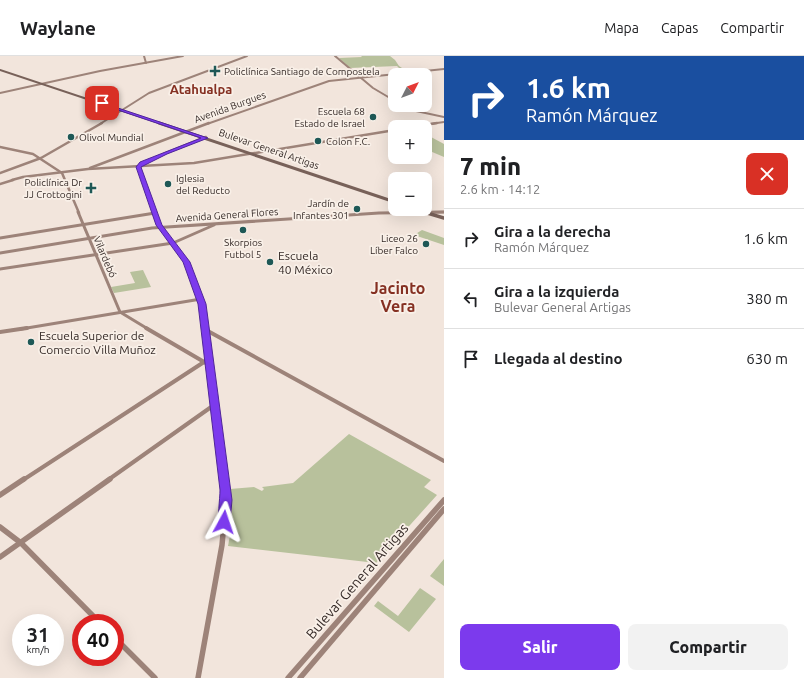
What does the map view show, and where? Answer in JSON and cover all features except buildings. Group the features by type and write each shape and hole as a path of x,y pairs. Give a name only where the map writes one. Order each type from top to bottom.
{"main road":[{"name":"Bulevar General Artigas","path":"0,69 388,199"},
{"path":"432,213 444,217"},
{"path":"432,213 444,217"}],"street":[{"path":"144,56 146,62"},
{"path":"0,93 146,62 183,56"},
{"path":"0,173 39,159 123,110 149,93 247,56"},
{"path":"335,56 380,93 388,97"},
{"name":"Avenida Burgues","path":"92,168 186,132 328,82 444,69"},
{"path":"419,112 444,117"},
{"path":"432,124 444,122"},
{"path":"0,184 30,176 92,168 194,163 388,131"},
{"path":"139,166 166,153 205,138"},
{"path":"0,147 31,154 62,173"},
{"path":"139,166 160,227 186,262 201,299 211,366 214,405 226,500 222,545 198,678"},
{"name":"Vilardebó","path":"62,173 120,312"},
{"name":"Avenida General Flores","path":"432,211 444,211"},
{"name":"Avenida General Flores","path":"432,211 444,211"},
{"path":"0,238 155,213"},
{"name":"Avenida General Flores","path":"384,213 388,213"},
{"name":"Avenida General Flores","path":"0,253 160,227 388,213"},
{"path":"0,268 173,243 218,223"},
{"path":"0,332 201,299"},
{"path":"120,312 211,366"},
{"path":"206,330 444,461"},
{"path":"0,495 204,362"},
{"path":"0,557 214,405"},
{"name":"Bulevar General Artigas","path":"288,678 444,500"},
{"name":"Bulevar General Artigas","path":"300,678 444,509"},
{"path":"0,527 21,543 91,614"},
{"path":"124,647 155,678"}],"green space":[{"path":"361,56 390,56 402,68 397,66 350,68 339,58 362,57"},
{"path":"432,138 444,144 444,157 432,152"},
{"path":"422,230 444,238 444,245 414,235"},
{"path":"143,270 151,287 114,293 111,287 135,283 130,272"},
{"path":"349,434 431,480 424,487 437,495 376,563 228,546 232,518 230,489 254,487 262,491 264,489 262,487 293,483"},
{"path":"444,559 444,586 430,576"},
{"path":"420,588 436,599 409,632 374,606 378,601 398,616"}],"place":[{"name":"Policlínica Santiago de Compostela","path":"215,71"},
{"name":"Escuela 68 Estado de Israel","path":"373,117"},
{"name":"Olivol Mundial","path":"71,137"},
{"name":"Colon F.C.","path":"318,141"},
{"name":"Iglesia del Reducto","path":"168,184"},
{"name":"Policlínica Dr JJ Crottogini","path":"91,188"},
{"name":"Jardín de Infantes 301","path":"357,209"},
{"name":"Skorpios Futbol 5","path":"243,230"},
{"name":"Liceo 26 Líber Falco","path":"426,244"},
{"name":"Escuela 40 México","path":"270,262"},
{"name":"Escuela Superior de Comercio Villa Muñoz","path":"31,342"}],"district":[{"name":"Atahualpa","path":"201,89"},
{"name":"Jacinto Vera","path":"398,297"}],"route":[{"path":"102,103 206,138 166,153 138,167 159,225 186,262 195,281 204,310 226,500 224,522"}]}
